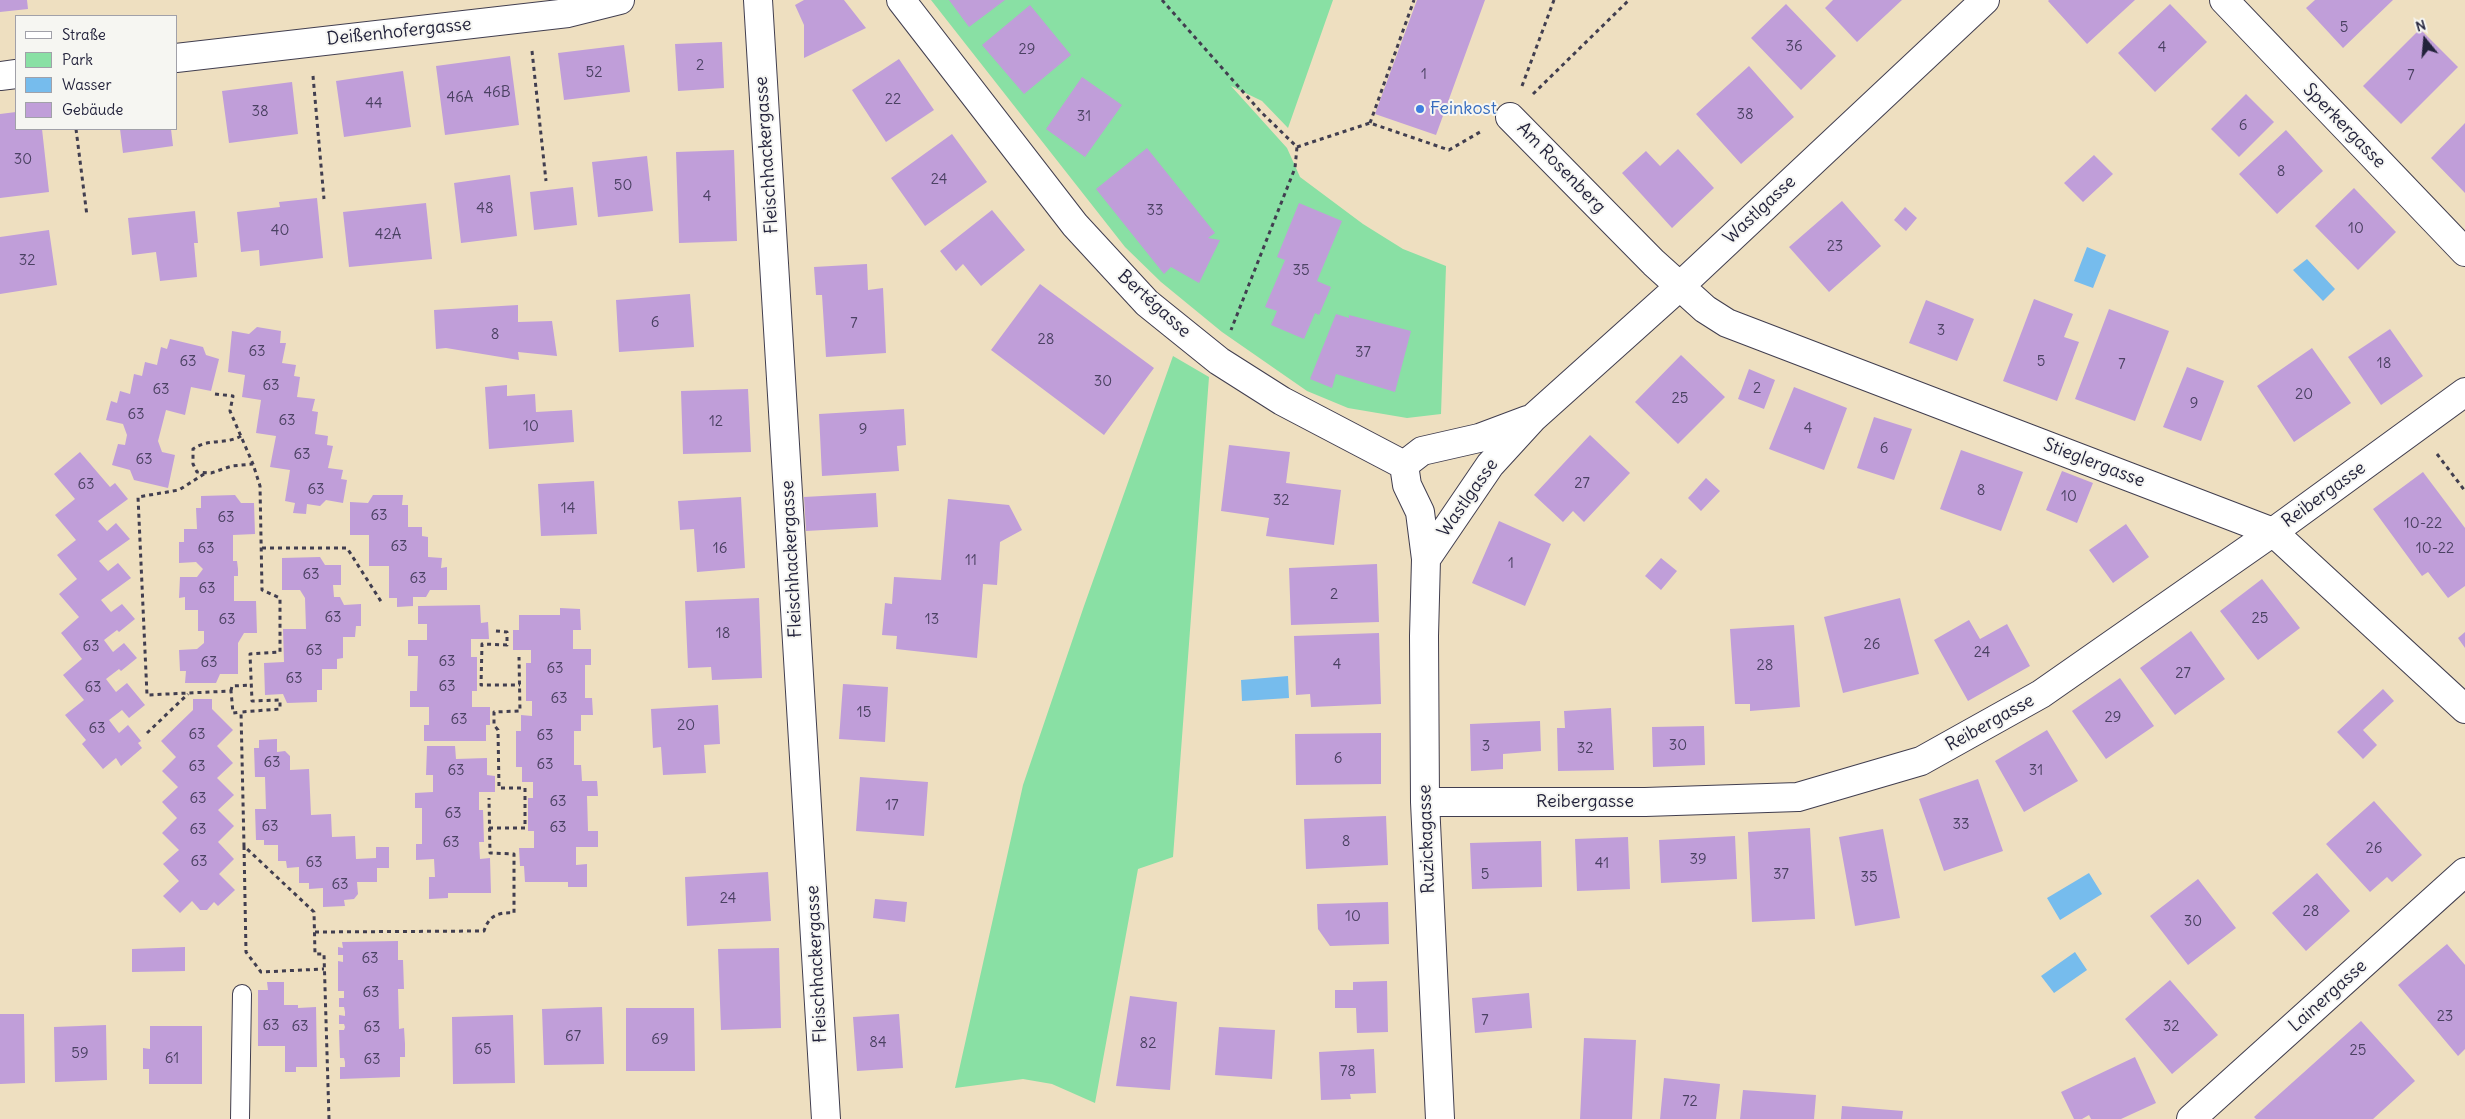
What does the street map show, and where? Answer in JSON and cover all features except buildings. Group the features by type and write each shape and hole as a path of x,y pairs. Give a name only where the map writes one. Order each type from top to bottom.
{"street":[{"name":"Deißenhofergasse","path":"178,58 568,13 620,0"},
{"name":"Fleischhackergasse","path":"758,0 826,1119"},
{"name":"Bertégasse","path":"901,0 1075,225 1147,303 1219,361 1282,401 1404,465"},
{"name":"Wastlgasse","path":"1426,559 1490,465 1533,418 1679,287 1985,0"},
{"name":"Sperkergasse","path":"2224,0 2465,252"},
{"path":"0,76 15,74"},
{"name":"Am Rosenberg","path":"1510,117 1679,287"},
{"name":"Stieglergasse","path":"1679,287 1705,309 1727,323 2273,532 2465,709"},
{"name":"Reibergasse","path":"1425,802 1645,802 1798,797 1921,761 2041,694 2273,532 2465,392"},
{"name":"Wastlgasse","path":"1404,465 1422,451 1479,438 1533,418"},
{"path":"1404,465 1407,485 1420,512 1426,559"},
{"name":"Ruzickagasse","path":"1426,559 1424,636 1425,802 1440,1119"},
{"name":"Lainergasse","path":"2191,1119 2465,872"}],"lane":[{"path":"240,1119 242,994"}],"path":[{"path":"1162,0 1261,112 1297,147"},
{"path":"1370,122 1414,0"},
{"name":"Am Rosenberg","path":"1510,117 1554,0"},
{"path":"1297,147 1370,122 1449,150 1474,137 1488,125 1510,117 1629,0"},
{"path":"528,18 546,180"},
{"path":"310,42 324,198"},
{"path":"76,130 87,216"},
{"path":"1219,361 1295,168 1297,147"},
{"path":"215,394 233,396 230,411 253,464 260,486 262,590 280,598 280,652 250,654 252,701 280,700 280,709 233,713 232,686 251,684"},
{"path":"2418,427 2465,491"},
{"path":"204,474 197,472 193,464 193,449 209,441 222,442 241,436"},
{"path":"231,691 147,695 138,497 179,490 204,474 232,466 253,464"},
{"path":"262,548 347,548 382,603"},
{"path":"496,631 507,632 507,644 482,644 481,685 520,685"},
{"path":"489,828 525,828 525,788 499,788 498,730 494,725 494,712 520,711 519,658"},
{"path":"148,733 188,693"},
{"path":"241,712 246,952 261,972 324,969"},
{"path":"315,932 484,931 487,922 494,915 503,912 514,913 514,854 490,854 489,798"},
{"path":"244,846 314,912 315,954 324,954 329,1119"}],"green space":[{"path":"931,0 1333,0 1288,128 1262,101 1231,86 1287,148 1300,177 1363,224 1403,249 1446,266 1441,414 1407,418 1348,408 1307,391 1222,332 1161,282 1125,247"},
{"path":"1173,356 1209,377 1173,857 1138,869 1095,1103 1052,1084 1023,1079 955,1088 1023,785"}],"water":[{"path":"2087,247 2106,255 2093,288 2074,281"},
{"path":"2307,259 2335,289 2323,301 2293,270"},
{"path":"1288,676 1289,698 1242,701 1241,680"},
{"path":"2089,873 2102,894 2060,920 2047,898"},
{"path":"2075,952 2087,970 2054,993 2041,976"}],"place":[{"name":"Feinkost","path":"1420,109"}]}
